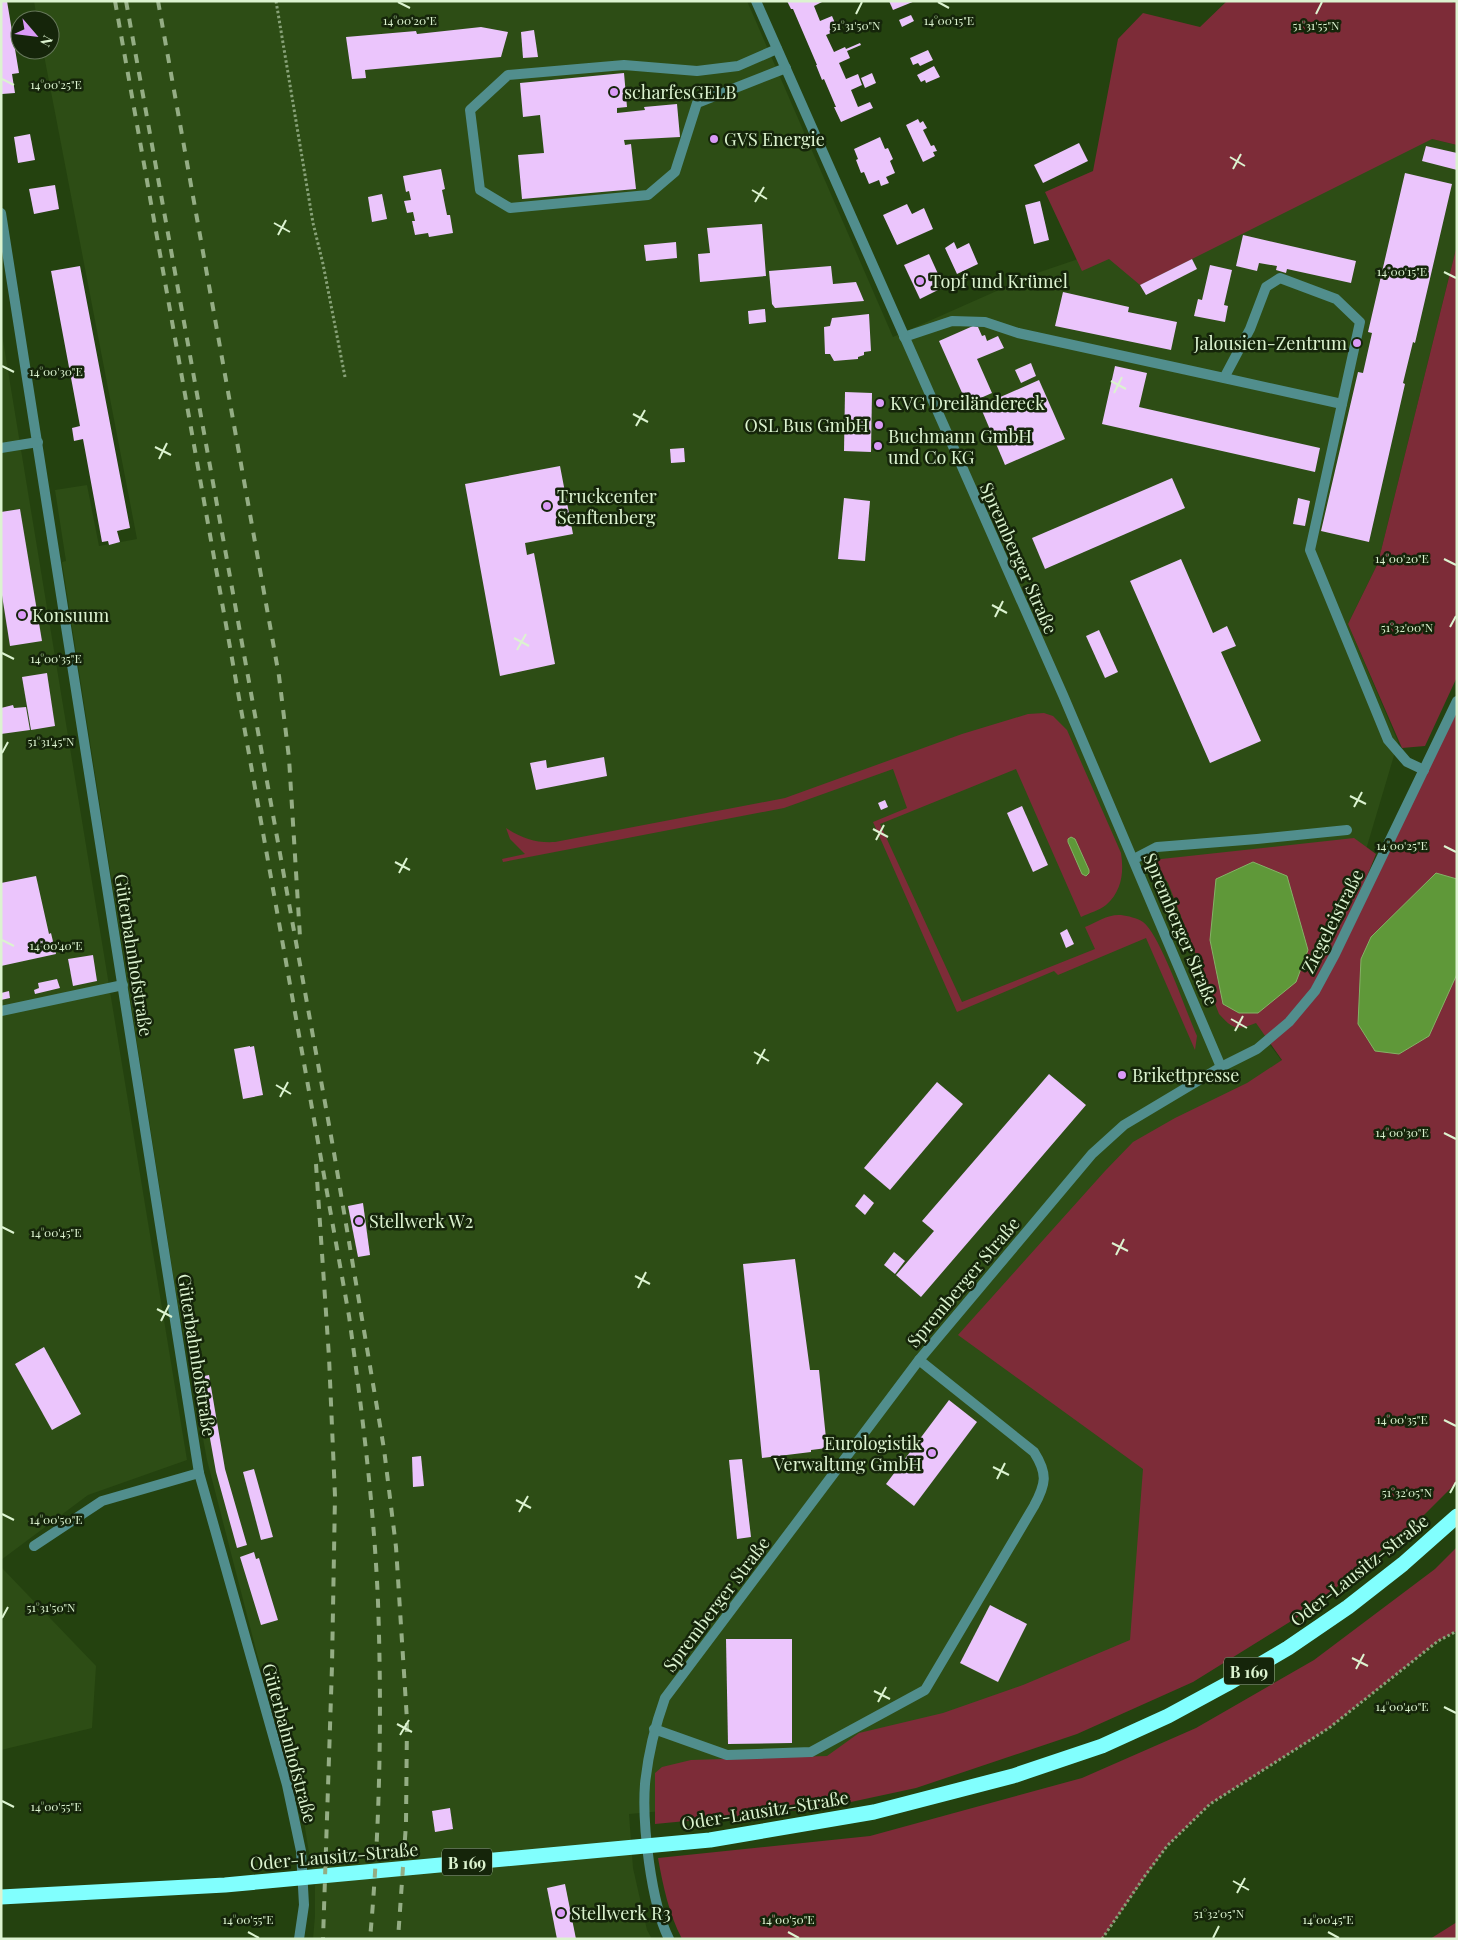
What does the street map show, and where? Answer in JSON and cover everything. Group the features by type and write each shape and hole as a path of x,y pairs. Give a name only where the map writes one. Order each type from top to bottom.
{"highway":[{"name":"Oder-Lausitz-Straße","path":"1,1897 225,1885 710,1840 874,1812 1013,1776 1102,1746 1168,1716 1227,1684 1288,1648 1348,1607 1403,1564 1457,1516"}],"street":[{"name":"Spremberger Straße","path":"669,1939 653,1891 648,1845 645,1785 654,1729 666,1698 920,1360 1092,1154 1124,1125 1221,1067 1134,859 756,1"},
{"path":"777,49 738,66 698,72 624,65 508,75 470,110 480,190 510,208 648,195 675,172 697,104 786,68"},
{"name":"Güterbahnhofstraße","path":"1,213 199,1473 287,1785 299,1841 304,1905 299,1939"},
{"path":"1224,378 1250,329 1266,287 1280,278 1336,299 1360,322 1310,550 1388,740 1407,762 1424,770"},
{"path":"904,337 952,321 985,322 1018,333 1342,404"},
{"path":"1,448 38,442"},
{"name":"Ziegeleistraße","path":"1221,1067 1257,1049 1289,1022 1315,991 1335,954 1457,701"},
{"path":"1134,859 1157,847 1257,840 1347,830"},
{"path":"1,1010 123,985"},
{"path":"654,1729 727,1755 811,1752 925,1690 1042,1492 1045,1476 1040,1460 1034,1452 920,1360"},
{"path":"34,1546 102,1501 199,1473"}],"path":[{"path":"276,1 313,224 323,264 345,377"},
{"path":"1102,1939 1167,1846 1210,1804 1329,1728 1438,1640 1457,1630"}],"shaded area":[{"path":"34,1 747,1 893,337 1037,273 1432,139 1457,145 1457,245 1378,563 1348,624 1398,742 1335,954 1267,1041 1282,1061 1337,1560 798,1799 629,1814 633,1868 647,1930 652,1939 313,1939 315,1881 301,1803 257,1654 207,1460 176,1293 62,562 66,561 55,490 87,485 99,546 137,539 45,60 60,60 60,10 35,10"},
{"path":"1227,1 1452,1 1453,3 1457,1 1457,145 1432,139 1140,285 1109,259 1082,271 1045,192 1093,171 1118,39 1143,13 1200,27"},
{"path":"1457,245 1457,677 1425,746 1402,748 1348,624 1378,563"},
{"path":"1,328 187,1460 88,1495 1,1560"},
{"path":"1457,701 1457,1482 1425,1514 1309,1610 1193,1682 1077,1734 916,1788 823,1808 655,1824 655,1773 662,1767 691,1760 827,1756 859,1733 943,1713 1023,1685 1130,1640 1143,1469 958,1335 1133,1142 1175,1118 1247,1083 1282,1060 1256,1023 1239,1028 1232,1026 1219,1014 1168,883 1152,860 1354,838 1376,854 1340,942"},
{"path":"1044,713 1053,716 1067,730 1121,853 1121,881 1116,894 1104,907 1081,917 1016,769 880,824 962,1002 1095,949 1085,927 1112,916 1127,916 1143,922 1157,942 1173,975 1197,1036 1195,1050 1146,938 1058,975 1054,971 957,1012 873,822 907,808 893,769 784,808 503,862 502,859 525,854 510,839 506,828 530,840 555,842 785,798 962,734 1028,714"},
{"path":"1071,837 1075,839 1089,870 1086,876 1082,874 1068,842 1068,839"},
{"path":"1253,862 1287,876 1308,950 1296,982 1258,1013 1239,1013 1223,1004 1210,940 1216,879"},
{"path":"1436,873 1457,879 1457,974 1429,1036 1399,1054 1375,1051 1358,1024 1361,959 1371,937"},
{"path":"1457,1547 1457,1631 1438,1641 1329,1728 1210,1804 1167,1846 1102,1939 682,1939 673,1920 667,1900 658,1858 870,1836 1082,1778 1196,1728 1314,1660 1435,1569"},
{"path":"1,1567 96,1666 92,1728 1,1750"},
{"path":"1457,1922 1457,1939 1430,1939"}],"building":[{"path":"1,1 7,1 10,19 10,60 17,60 19,73 12,74 15,93 2,94"},
{"path":"787,1 824,1 814,6 820,21 832,16 838,30 826,35 834,52 860,43 861,45 847,51 850,58 839,63 846,79 858,74 862,85 851,90 858,107 870,102 873,108 841,122 793,9 791,9"},
{"path":"889,1 915,1 893,10"},
{"path":"911,15 914,21 902,27 899,20"},
{"path":"481,27 508,32 501,57 365,70 366,78 352,79 346,37 416,31 417,34"},
{"path":"534,30 538,57 523,58 521,32"},
{"path":"928,50 933,60 920,66 918,63 913,65 910,58"},
{"path":"934,66 940,77 926,83 925,80 921,82 917,75"},
{"path":"624,73 627,107 617,108 617,113 645,110 644,107 677,104 680,137 624,140 625,145 631,144 636,189 522,199 518,155 544,153 540,115 523,117 520,83"},
{"path":"872,73 876,83 865,88 861,78"},
{"path":"918,119 920,123 923,121 927,128 923,130 931,146 934,145 937,151 933,152 935,156 923,162 906,125"},
{"path":"30,134 35,160 18,163 14,137"},
{"path":"880,137 885,149 888,148 893,159 890,161 895,173 886,177 889,183 881,186 879,180 869,184 864,172 861,173 854,149"},
{"path":"1079,143 1088,161 1043,183 1034,165"},
{"path":"1426,146 1457,153 1457,170 1422,161"},
{"path":"441,169 445,189 442,190 447,215 450,215 453,233 429,237 428,233 415,235 412,221 415,221 413,212 407,213 404,201 411,200 409,191 406,192 403,176"},
{"path":"1405,173 1452,184 1415,343 1413,342 1403,383 1405,384 1369,542 1321,531 1358,372 1363,373 1372,333 1368,332"},
{"path":"55,185 59,209 34,214 29,189"},
{"path":"382,194 387,219 372,222 368,197"},
{"path":"1040,201 1049,240 1034,244 1025,205"},
{"path":"907,204 912,214 924,208 933,229 897,245 883,215"},
{"path":"762,224 766,276 700,282 698,254 710,253 707,228"},
{"path":"1243,235 1356,261 1351,283 1287,269 1286,273 1276,270 1277,266 1259,263 1257,271 1236,266"},
{"path":"676,242 677,258 646,261 644,245"},
{"path":"954,242 957,249 969,243 978,264 957,274 945,248"},
{"path":"929,254 944,287 920,299 904,265"},
{"path":"1192,259 1197,269 1146,295 1140,285"},
{"path":"1210,265 1232,270 1224,305 1228,306 1225,322 1194,316 1198,299 1202,300"},
{"path":"80,266 130,528 117,531 120,542 109,545 108,541 102,542 83,439 74,441 72,428 80,426 51,271"},
{"path":"831,266 833,284 856,282 864,301 775,308 772,304 769,271"},
{"path":"1063,292 1129,307 1128,312 1177,322 1171,350 1055,326"},
{"path":"765,309 766,322 749,324 748,311"},
{"path":"869,314 871,351 864,352 864,355 858,357 858,359 834,361 830,354 825,354 824,327 830,326 832,318"},
{"path":"973,326 978,327 982,336 985,335 987,341 998,336 1004,348 977,359 992,393 967,404 939,341"},
{"path":"1031,363 1036,376 1021,383 1015,370"},
{"path":"1115,366 1147,373 1139,407 1320,448 1315,472 1102,424"},
{"path":"1039,380 1065,439 1005,465 980,406"},
{"path":"845,392 872,393 871,452 844,451"},
{"path":"684,448 685,462 671,463 670,449"},
{"path":"560,466 573,534 525,543 527,555 534,553 555,664 500,676 465,484"},
{"path":"1172,478 1185,508 1045,569 1032,538"},
{"path":"844,498 870,501 865,561 838,559"},
{"path":"1298,498 1310,501 1305,526 1293,524"},
{"name":"Konsuum","path":"20,509 42,641 10,646 1,589 1,512"},
{"path":"1181,559 1213,633 1227,626 1236,646 1221,652 1261,741 1210,763 1130,581"},
{"path":"1099,630 1118,672 1105,678 1086,636"},
{"path":"47,673 55,726 31,730 22,677"},
{"path":"13,705 14,708 26,707 30,730 1,734 1,708"},
{"path":"604,757 607,776 536,790 530,763 546,760 547,768"},
{"path":"885,800 888,807 881,810 878,803"},
{"path":"1022,806 1048,865 1033,872 1007,813"},
{"path":"36,876 49,934 51,933 56,954 1,966 1,883"},
{"path":"1067,929 1074,944 1066,948 1060,933"},
{"path":"93,955 97,981 73,986 68,959"},
{"path":"57,979 60,988 35,994 34,990 39,988 38,983"},
{"path":"9,991 10,998 1,1000 1,993"},
{"path":"254,1046 263,1095 243,1099 234,1049"},
{"path":"1049,1074 1086,1105 921,1297 896,1275 934,1231 922,1221"},
{"path":"937,1082 963,1104 890,1190 864,1168"},
{"path":"864,1194 874,1203 865,1215 855,1206"},
{"name":"Stellwerk W2","path":"363,1203 370,1255 358,1257 348,1206"},
{"path":"894,1252 905,1261 895,1274 884,1265"},
{"path":"795,1259 810,1370 819,1370 827,1448 811,1450 811,1452 762,1458 743,1264"},
{"path":"44,1347 81,1414 52,1430 15,1364"},
{"path":"209,1375 225,1469 247,1545 237,1548 216,1472 199,1377"},
{"name":"Eurologistik Verwaltung GmbH","path":"949,1400 977,1422 914,1506 886,1484"},
{"path":"421,1456 424,1486 413,1487 412,1457"},
{"path":"742,1459 751,1537 737,1539 729,1460"},
{"path":"254,1469 273,1537 261,1540 243,1472"},
{"path":"254,1552 256,1559 259,1558 278,1620 261,1625 240,1557"},
{"path":"990,1605 1027,1624 998,1682 960,1663"},
{"path":"726,1639 792,1639 792,1743 728,1744"},
{"path":"450,1808 453,1829 435,1832 432,1811"},
{"name":"Stellwerk R3","path":"565,1884 576,1939 557,1939 547,1888"}],"railway":[{"path":"115,1 354,1352 374,1530 378,1602 380,1728 378,1813 370,1939"},
{"path":"126,1 333,1147 384,1449 396,1547 407,1720 406,1824 398,1939"},
{"path":"158,1 279,676 289,758 300,937"},
{"path":"316,1164 329,1357 335,1496 332,1666 323,1939"}],"place":[{"name":"scharfesGELB","path":"614,92"},
{"name":"GVS Energie","path":"714,139"},
{"name":"Topf und Krümel","path":"920,281"},
{"name":"Jalousien-Zentrum","path":"1357,343"},
{"name":"KVG Dreiländereck","path":"880,403"},
{"name":"OSL Bus GmbH","path":"879,425"},
{"name":"Buchmann GmbH und Co KG","path":"878,446"},
{"name":"Truckcenter Senftenberg","path":"547,506"},
{"name":"Konsuum","path":"22,615"},
{"name":"Brikettpresse","path":"1122,1075"},
{"name":"Stellwerk W2","path":"359,1221"},
{"name":"Eurologistik Verwaltung GmbH","path":"932,1453"},
{"name":"Stellwerk R3","path":"561,1913"}]}
